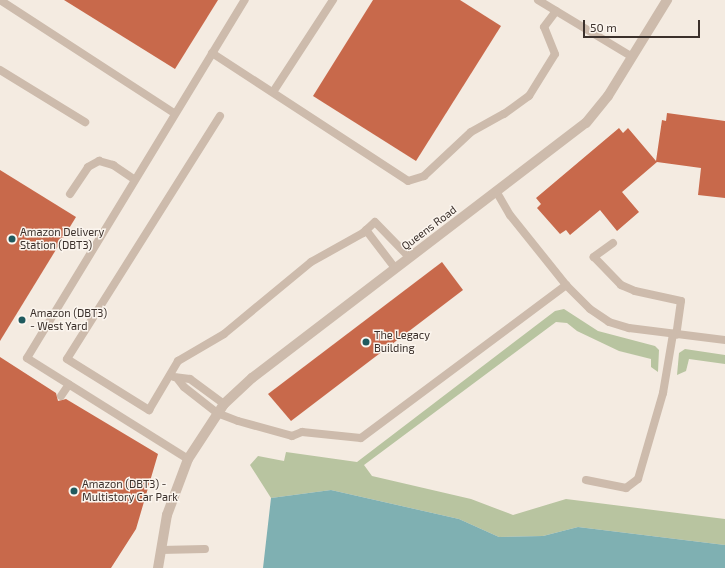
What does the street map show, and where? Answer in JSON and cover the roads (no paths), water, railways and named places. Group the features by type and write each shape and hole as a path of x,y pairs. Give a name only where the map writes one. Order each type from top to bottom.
{"street":[{"name":"Queens Road","path":"158,568 166,515 188,459 224,404 252,378 586,123 600,108 631,56 668,0"}],"lane":[{"path":"0,0 174,113"},
{"path":"188,459 27,358 174,113 245,0"},
{"path":"272,92 333,0"},
{"path":"538,0 631,56"},
{"path":"212,53 408,180 424,176 472,132 504,114 529,96 555,54 544,27 556,11"},
{"path":"0,70 85,122"},
{"path":"220,116 67,359 149,410 173,377 178,361 224,334 311,262 366,230 375,222 410,258"},
{"path":"70,194 88,167 99,161 113,165 134,179"},
{"path":"496,191 510,215 566,285 590,310 609,322 629,328 725,340"},
{"path":"366,230 395,268"},
{"path":"586,480 626,488 638,479 663,393 681,301 635,291 621,285 594,257 613,244"},
{"path":"173,377 217,413 292,436 302,432 360,438 566,285"},
{"path":"173,377 190,379 224,404"},
{"path":"61,396 69,384"},
{"path":"160,550 205,548"}],"water":[{"path":"331,490 459,519 499,537 543,536 578,527 725,545 725,568 263,568 271,498"}],"place":[{"name":"Amazon Delivery Station (DBT3)","path":"12,239"},
{"name":"Amazon (DBT3) - West Yard","path":"22,320"},
{"name":"The Legacy Building","path":"366,342"},
{"name":"Amazon (DBT3) - Multistory Car Park","path":"74,491"}]}
